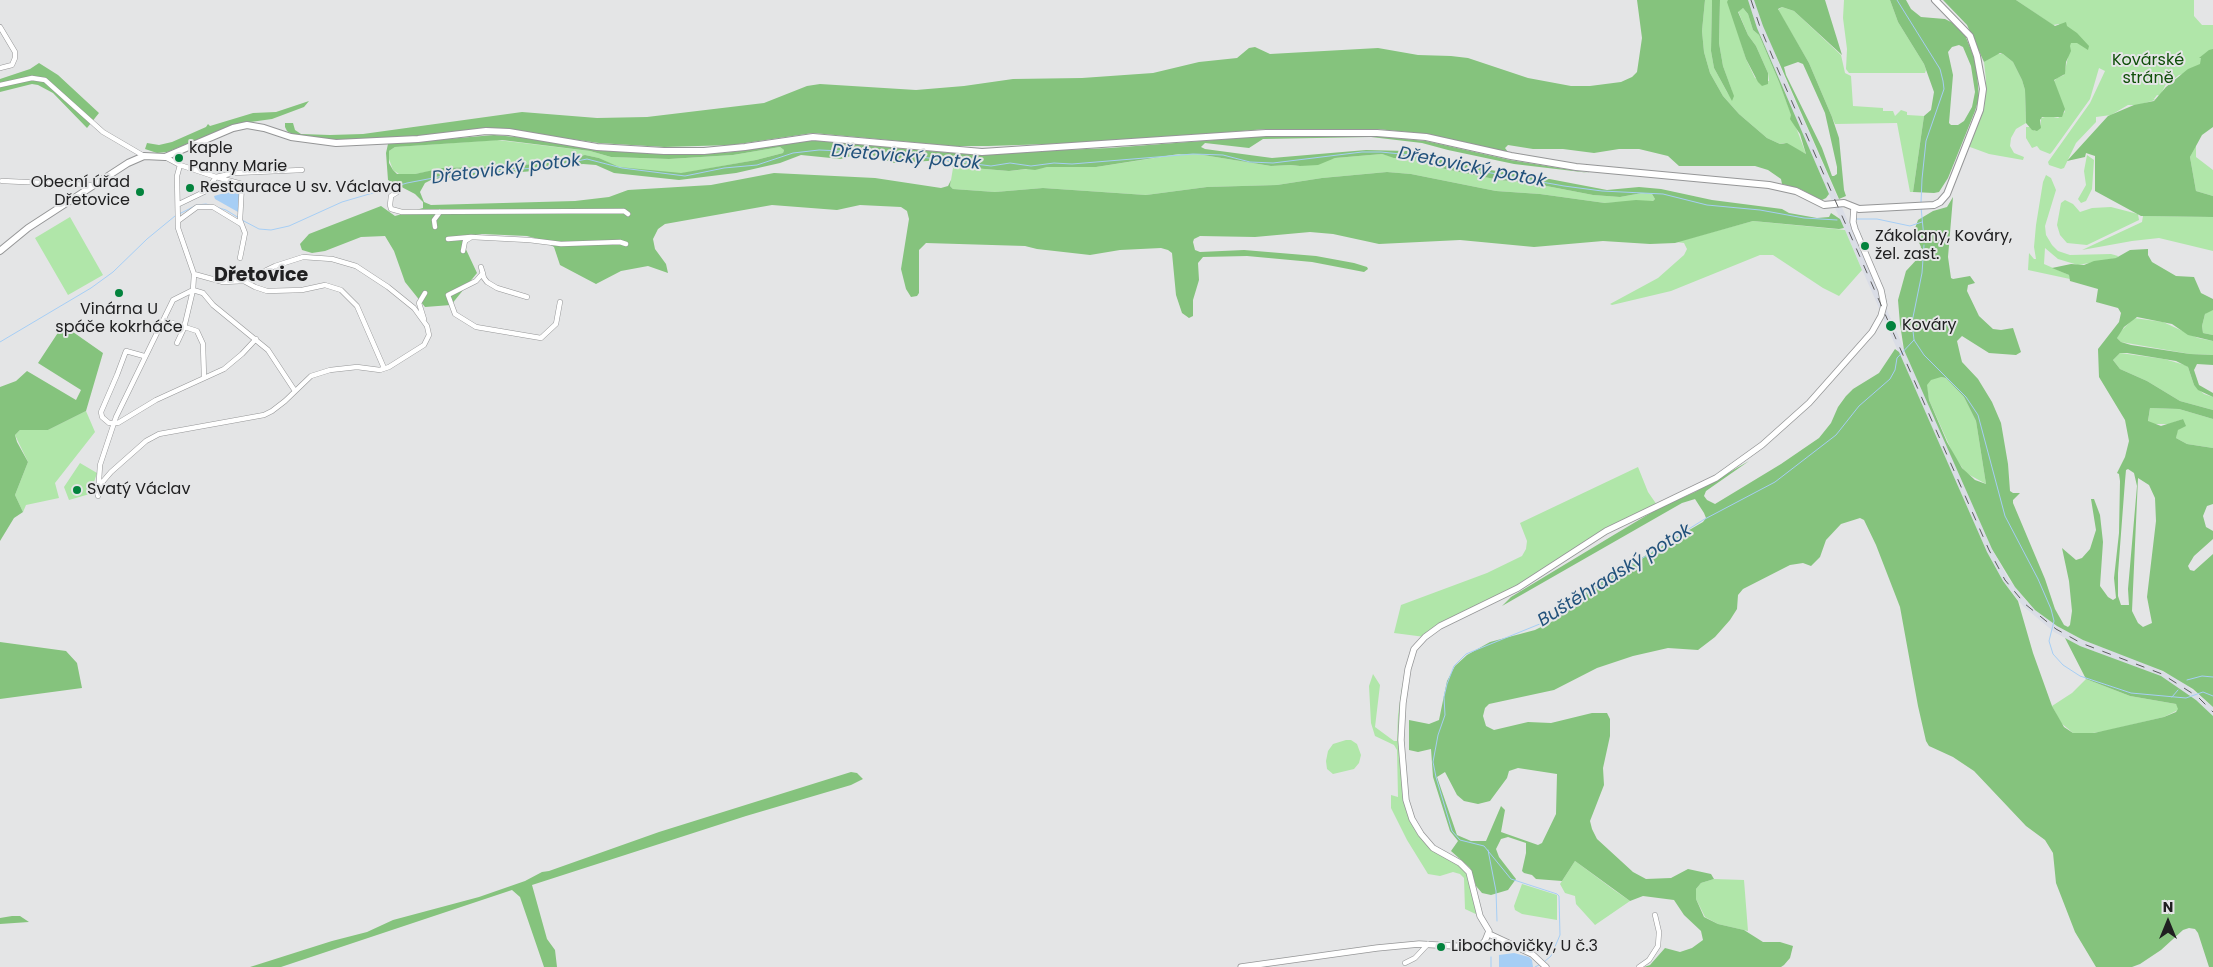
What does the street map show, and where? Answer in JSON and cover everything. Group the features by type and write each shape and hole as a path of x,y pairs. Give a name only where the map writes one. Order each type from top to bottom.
{"main road":[{"path":"0,251 28,228 128,163 144,156 165,157 232,128 247,125 264,128 291,137 336,143 509,132 597,147 664,151 728,148 813,136 982,152 1053,146 1110,145 1266,133 1377,132 1426,138 1511,156 1576,167 1769,185 1796,192 1824,205 1844,203 1854,208 1926,206 1940,202 1947,194 1980,110 1982,89 1980,68 1972,40 1935,0"}],"street":[{"path":"0,27 15,52 15,58 12,65 0,68"},
{"path":"0,85 32,78 45,80 103,132 144,156"},
{"path":"165,157 180,165 242,184"},
{"path":"177,343 184,328 193,290 194,274 178,228 177,176 180,165"},
{"path":"179,204 206,191 216,177 243,172 302,170"},
{"path":"240,258 245,233 240,220 242,184 245,176 243,172"},
{"path":"2,181 92,185"},
{"path":"396,193 391,196 389,202 391,209 395,211 624,211 628,214"},
{"path":"178,217 197,207 213,207 241,224"},
{"path":"1546,967 1532,954 1490,934 1480,916 1469,872 1460,863 1433,848 1421,834 1412,819 1406,800 1401,740 1403,703 1408,669 1414,649 1425,637 1440,626 1518,588 1606,531 1716,478 1762,445 1809,402 1872,332 1881,316 1884,305 1881,290 1855,229 1853,222 1854,208"},
{"path":"435,227 435,217 440,212"},
{"path":"463,251 465,241 471,237"},
{"path":"448,238 471,237 529,240 561,244 626,244"},
{"path":"194,274 223,282 244,281 275,266 303,258 332,259 356,266 388,287 414,308 427,326"},
{"path":"481,267 487,282 497,288 527,297"},
{"path":"482,273 476,281 448,295 455,314 476,327 541,338 556,324 560,302"},
{"path":"244,281 267,291 302,290 325,285 341,290 357,306 384,368"},
{"path":"98,496 100,465 112,424 173,300 193,290 203,293 213,305 268,350 295,392"},
{"path":"98,486 111,472 151,438 169,430 264,415 272,411 318,372 357,368 380,370 390,367 424,345 429,335 419,303 426,293"},
{"path":"163,320 197,331 203,344 204,378"},
{"path":"144,356 126,351 118,376 101,412 102,417 112,424 118,423 156,400 224,369 256,339"},
{"path":"1638,967 1652,956 1658,946 1660,932 1655,916"},
{"path":"1241,967 1377,948 1428,944 1477,946 1486,941 1490,934"},
{"path":"1405,964 1415,958 1428,944"}],"shaded area":[{"path":"1748,0 1754,0 1781,69 1992,549 2008,578 2027,602 2057,626 2083,640 2145,663 2180,680 2213,707 2213,716 2196,700 2161,677 2080,646 2054,632 2023,606 2003,581 1987,552 1918,397 1775,71 1757,28"}],"green space":[{"path":"1637,0 1705,0 1702,31 1704,52 1710,73 1723,96 1739,114 1767,138 1780,144 1787,143 1806,154 1800,134 1790,119 1791,115 1779,82 1759,35 1753,30 1748,14 1743,8 1738,12 1768,73 1768,84 1762,86 1758,82 1746,59 1727,2 1728,0 1748,0 1757,28 1829,194 1826,198 1822,200 1800,189 1782,184 1781,179 1768,170 1755,166 1679,166 1668,156 1639,149 1619,149 1594,153 1563,149 1533,149 1508,145 1505,148 1508,152 1505,152 1427,134 1377,129 1266,129 1110,142 988,146 952,146 813,133 732,145 664,147 599,143 494,128 418,136 336,140 292,134 285,127 285,123 293,123 295,130 301,134 330,135 363,134 522,112 597,118 647,117 764,103 807,86 820,84 916,90 1013,79 1082,78 1153,73 1199,62 1237,58 1249,48 1255,47 1270,54 1378,48 1418,55 1451,56 1468,58 1528,78 1571,86 1590,86 1621,82 1632,77 1637,72 1642,38"},
{"path":"1705,0 1712,0 1711,51 1714,68 1727,92 1731,98 1732,91 1723,66 1719,43 1720,0 1728,0 1746,59 1755,78 1769,81 1768,73 1738,11 1743,8 1748,14 1753,30 1759,35 1779,82 1806,154 1784,143 1780,144 1767,138 1739,114 1723,96 1710,73 1704,52 1702,31"},
{"path":"1712,0 1720,0 1719,43 1723,66 1734,96 1732,101 1714,68 1711,51"},
{"path":"1754,0 1825,0 1842,55 1794,11 1782,7 1778,9 1809,63 1832,117 1839,138 1846,196 1839,199 1763,26","holes":["1798,62 1803,64 1825,113 1837,167 1837,174 1834,176 1832,176 1822,148 1786,75 1784,67"]},
{"path":"1844,0 1890,0 1898,22 1924,64 1925,73 1849,73 1846,69 1847,49 1843,18"},
{"path":"1890,0 1906,0 1911,9 1921,17 1945,19 1953,23 1965,35 1976,62 1979,98 1948,178 1939,192 1913,192 1924,116 1931,110 1934,92 1924,64 1898,22","holes":["1959,45 1963,47 1971,66 1975,92 1972,107 1964,121 1958,125 1951,125 1949,123 1953,75 1948,52 1952,47"]},
{"path":"1943,0 2016,0 2055,26 2066,22 2067,26 2077,33 2089,46 2088,50 2077,43 2071,43 2071,51 2066,62 2065,74 2054,80 2065,109 2062,117 2042,117 2040,120 2041,128 2037,131 2032,130 2026,123 2025,90 2013,62 2000,53 1984,62 1967,25"},
{"name":"Kovárské stráně","path":"2016,0 2194,0 2194,16 2202,25 2213,25 2213,59 2188,73 2179,75 2174,79 2169,78 2160,96 2157,95 2154,99 2149,95 2155,100 2138,105 2128,105 2111,115 2096,117 2096,122 2076,143 2064,168 2061,169 2049,165 2048,162 2090,103 2105,71 2099,68 2090,99 2052,152 2050,154 2040,150 2037,146 2032,148 2026,138 2026,127 2030,127 2035,131 2041,125 2041,118 2049,116 2058,118 2065,112 2054,81 2064,75 2068,57 2059,24 2053,25"},
{"path":"1782,7 1794,11 1841,55 1845,73 1851,76 1853,106 1883,108 1883,111 1893,111 1895,116 1901,110 1907,112 1907,115 1924,116 1913,192 1910,192 1897,123 1835,124 1809,63 1778,10"},
{"path":"2213,49 2213,127 2202,135 2190,157 2196,191 2213,196 2213,217 2141,216 2095,191 2095,156 2086,153 2085,157 2067,161 2108,116 2134,105 2154,101 2166,87 2188,69 2200,64 2201,58 2199,58"},
{"path":"1996,54 2003,54 2013,62 2025,90 2026,123 2016,129 2011,138 2010,146 2014,153 2024,157 2023,160 1989,154 1970,147 1969,143 1984,109 1986,80 1984,62"},
{"path":"39,63 58,75 99,113 87,128 53,93 38,85 32,84 0,92 0,79 30,69"},
{"path":"309,101 304,107 272,119 236,124 167,152 157,153 145,149 147,143 159,145 172,142 206,127 208,124 210,126 253,113 276,112"},
{"path":"494,135 704,154 732,152 813,140 951,153 988,153 1110,148 1266,136 1376,136 1426,141 1510,160 1590,173 1514,164 1422,143 1371,137 1263,139 1249,148 1205,143 1201,147 1272,158 1366,150 1408,151 1490,170 1607,190 1639,187 1661,189 1712,200 1782,209 1789,213 1817,218 1829,217 1831,213 1840,219 1844,228 1753,221 1675,243 1650,244 1603,241 1534,247 1460,240 1379,244 1333,234 1310,232 1255,237 1200,236 1194,239 1193,242 1195,250 1200,252 1244,250 1316,256 1354,263 1368,269 1364,272 1312,262 1247,256 1203,257 1198,263 1199,280 1193,300 1193,316 1189,318 1182,313 1176,295 1172,253 1161,248 1120,250 1090,255 1025,246 926,243 919,250 919,293 917,296 911,297 906,289 901,269 909,219 907,211 901,207 860,205 837,210 772,205 665,224 658,229 653,239 655,249 666,264 668,273 648,266 621,271 596,284 560,265 554,247 542,240 527,236 482,234 469,236 463,243 477,273 451,305 425,307 405,282 394,251 385,236 361,237 325,251 312,253 302,250 300,244 309,234 381,206 395,216 423,208 423,202 415,194 388,180 386,153 388,144","holes":["502,140 590,151 611,157 669,159 733,155 780,147 784,150 783,153 756,160 681,173 619,167 599,158 585,155 515,166 443,168 415,174 397,174 389,163 389,151 395,147","857,154 872,155 894,163 944,160 952,163 953,168 955,163 958,162 973,168 1009,171 1035,170 1047,167 1096,167 1179,154 1197,154 1271,166 1318,165 1335,158 1382,154 1394,158 1414,158 1445,169 1499,180 1531,183 1593,195 1620,197 1642,193 1652,194 1655,199 1653,201 1636,200 1605,203 1540,194 1496,191 1411,174 1387,172 1322,178 1277,185 1207,187 1146,195 1043,188 995,192 953,189 950,186 951,180 948,186 941,188 875,178 774,173 711,185 628,190 609,197 575,201 431,205 424,202 420,192 425,183 433,179 534,171 583,164 596,165 614,173 679,180 736,173 780,163 801,155 841,159"]},
{"path":"497,140 590,151 611,157 669,159 733,155 780,147 784,150 783,153 756,160 678,174 617,167 599,158 585,155 515,166 448,168 415,174 399,174 393,170 389,159 389,151 395,147"},
{"path":"2196,145 2196,157 2213,170 2213,196 2196,191 2190,157"},
{"path":"1181,154 1197,154 1271,166 1298,166 1335,158 1382,154 1397,158 1414,158 1445,169 1499,180 1531,183 1593,195 1620,197 1642,193 1652,194 1655,199 1653,201 1605,203 1540,194 1496,191 1411,174 1387,172 1322,178 1277,185 1207,187 1146,195 1043,188 995,192 953,189 950,186 953,168 957,162 973,168 1009,171 1047,167 1096,167"},
{"path":"2087,155 2094,160 2092,189 2086,201 2081,203 2078,199 2086,185 2084,171"},
{"path":"2046,175 2051,178 2056,190 2045,226 2046,235 2052,245 2058,251 2070,255 2111,254 2118,256 2117,258 2078,265 2058,259 2045,248 2044,264 2069,275 2070,279 2028,270 2029,253 2036,259 2034,247 2036,225 2043,182"},
{"path":"1953,197 1948,257 1951,278 1970,276 1975,283 1968,285 1967,291 1979,316 1993,329 2013,328 2021,352 2016,355 1989,353 1962,336 1957,341 1962,362 1978,379 1992,402 2001,423 2008,464 2010,491 2020,493 2013,500 2013,503 2045,579 2055,609 2064,625 2068,627 2072,611 2069,581 2062,548 2076,560 2082,558 2090,549 2096,530 2091,499 2094,499 2100,515 2103,542 2100,586 2108,597 2113,600 2116,598 2114,578 2119,533 2120,481 2119,474 2117,473 2125,457 2129,441 2125,420 2099,377 2098,349 2119,322 2121,313 2118,308 2096,302 2098,289 2070,281 2069,275 2052,268 2071,264 2084,265 2094,261 2116,258 2130,250 2148,249 2148,255 2152,262 2176,276 2194,277 2201,293 2213,299 2213,310 2205,314 2202,326 2203,333 2213,335 2213,341 2188,335 2172,324 2137,317 2124,327 2117,338 2121,342 2131,345 2190,354 2213,355 2213,365 2197,364 2194,370 2199,385 2213,393 2213,397 2198,390 2194,385 2188,367 2176,361 2127,353 2120,353 2113,360 2120,369 2147,381 2180,401 2213,410 2213,419 2179,409 2150,408 2148,421 2161,426 2183,419 2186,426 2178,430 2176,438 2187,444 2213,448 2213,504 2207,506 2203,516 2206,527 2213,531 2213,539 2194,556 2188,566 2190,570 2194,571 2213,554 2213,707 2193,689 2163,671 2083,640 2057,626 2035,610 2015,587 1992,549 1904,350 1900,324 1898,300 1906,271 1919,257 1921,247 1914,231 1918,220 1933,211 1947,207","holes":["1941,377 1946,378 1964,397 1976,421 1986,484 1975,480 1962,468 1947,442 1929,400 1927,385 1931,380","2128,469 2134,473 2137,486 2128,589 2129,605 2121,605 2118,596 2118,573 2126,470","2138,478 2149,485 2155,498 2156,521 2147,597 2152,623 2143,627 2138,623 2132,611"]},
{"path":"2065,200 2073,204 2080,212 2092,208 2111,207 2138,214 2139,220 2087,245 2067,243 2060,235 2057,225 2061,203"},
{"path":"2143,216 2213,217 2213,251 2159,238 2082,250 2142,222"},
{"path":"70,217 103,275 68,295 35,238"},
{"path":"1753,221 1845,230 1862,270 1839,296 1823,288 1773,255 1760,255 1671,291 1610,304 1658,278 1684,255 1687,249 1684,243 1676,242"},
{"path":"2209,310 2213,310 2213,335 2203,333 2202,326 2205,314"},
{"path":"2134,318 2163,322 2198,338 2213,341 2213,355 2190,354 2121,342 2117,338 2118,334"},
{"path":"63,325 103,353 86,411 48,430 20,430 15,435 28,462 15,495 23,512 14,518 0,541 0,387 16,381 27,371 76,400 81,390 38,363"},
{"path":"1895,349 1899,352 1987,552 2003,581 2018,601 2033,653 2052,706 2064,727 2073,733 2094,733 2164,717 2176,712 2178,709 2176,704 2130,696 2086,679 2065,638 2080,646 2161,676 2196,700 2213,716 2213,967 2209,967 2198,933 2195,929 2189,928 2183,930 2161,950 2140,964 2132,967 2096,967 2075,932 2056,883 2053,853 2045,840 2026,826 1974,771 1953,757 1929,746 1926,741 1900,607 1876,545 1864,520 1860,518 1841,524 1826,540 1820,557 1811,566 1803,563 1790,565 1743,589 1738,595 1737,609 1730,620 1715,637 1698,650 1668,648 1633,656 1597,668 1554,690 1489,704 1485,708 1483,716 1486,726 1494,730 1528,722 1551,723 1592,713 1607,713 1610,719 1610,736 1603,768 1604,785 1590,821 1597,839 1633,872 1646,879 1671,878 1688,869 1711,874 1714,879 1701,883 1696,889 1696,899 1704,917 1718,924 1744,930 1763,942 1780,942 1793,946 1790,958 1784,965 1781,967 1644,967 1650,965 1665,948 1680,952 1692,948 1703,940 1701,931 1684,915 1674,900 1643,896 1630,901 1575,861 1562,881 1536,879 1522,871 1526,843 1508,837 1501,839 1496,849 1499,857 1516,879 1508,890 1491,895 1482,893 1476,886 1470,868 1451,851 1458,841 1450,831 1433,777 1431,749 1418,752 1409,750 1409,720 1429,724 1439,720 1447,681 1455,666 1467,655 1490,642 1535,630 1557,619 1595,585 1703,522 1706,518 1704,513 1695,499 1682,503 1502,606 1511,597 1659,508 1695,492 1749,461 1706,491 1704,496 1707,500 1715,504 1781,464 1819,438 1831,423 1838,407 1846,396 1853,389 1879,373","holes":["1518,768 1557,774 1556,814 1542,843 1538,845 1501,832 1505,810 1501,806 1486,841 1471,841 1457,835 1437,777 1445,772 1457,795 1464,801 1478,804 1490,801 1507,778 1509,771"]},
{"path":"2120,353 2164,359 2185,365 2188,367 2194,385 2204,394 2213,397 2213,410 2180,401 2147,381 2120,369 2113,360"},
{"path":"1923,364 1941,377 1946,378 1964,397 1976,421 1986,484 1966,473 1954,456 1929,400"},
{"path":"2150,408 2179,409 2213,419 2213,448 2187,444 2176,438 2183,419 2169,424 2153,424 2148,422"},
{"path":"86,411 95,432 55,483 59,498 26,505 23,512 15,495 28,462 15,435 20,430 48,430"},
{"path":"80,463 97,473 94,482 91,483 93,493 69,500 64,487"},
{"path":"1638,467 1648,492 1657,505 1606,531 1518,588 1425,637 1394,633 1401,605 1487,573 1522,556 1526,549 1527,541 1520,523"},
{"path":"0,642 66,651 77,663 82,688 0,699"},
{"path":"1411,650 1403,703 1406,800 1412,819 1433,848 1469,872 1480,916 1465,909 1464,878 1460,874 1453,872 1440,876 1428,874 1407,840 1391,808 1391,795 1398,797 1397,750 1394,745 1375,736 1371,723 1369,686 1373,674 1380,685 1375,727 1394,741 1397,741 1402,687"},
{"path":"2086,679 2130,696 2176,704 2178,710 2164,717 2105,731 2087,734 2073,733 2061,723 2052,706 2072,693"},
{"path":"1351,740 1357,744 1361,755 1359,763 1354,769 1333,774 1327,769 1328,751 1333,744"},
{"path":"851,772 857,773 863,779 851,785 746,816 532,885 547,939 555,950 557,967 544,967 520,897 512,890 281,967 250,967 367,932 393,920 479,897 525,881 542,872 659,832"},
{"path":"1575,861 1630,901 1595,925 1576,904 1575,896 1565,893 1560,884"},
{"path":"1714,879 1744,880 1748,931 1718,924 1705,917 1696,899 1696,889 1701,883"},
{"path":"1522,884 1557,895 1557,920 1522,914 1515,910 1514,906"},
{"path":"20,916 29,922 0,924 0,918"}],"water":[{"path":"235,190 239,193 238,212 215,199 214,196"},
{"path":"1514,953 1529,957 1532,960 1533,967 1499,967 1499,955"}],"waterway":[{"path":"1897,0 1940,69 1944,89 1926,141 1921,203"},
{"name":"Dřetovický potok","path":"242,220 259,229 271,230 289,226 342,202 407,183 454,174 548,167 587,159 622,168 685,176 724,168 757,165 793,153 819,150 890,153 991,166 1010,163 1031,166 1054,163 1072,164 1193,154 1223,155 1250,162 1273,163 1362,152 1381,152 1420,156 1441,164 1564,186 1602,191 1663,194 1707,205 1760,210 1804,218 1837,220"},
{"name":"Dřetovický potok","path":"179,214 197,205 206,204 226,210 239,218"},
{"name":"Dřetovický potok","path":"1921,207 1924,238"},
{"name":"Dřetovický potok","path":"0,342 91,288 113,272 147,239 175,216"},
{"name":"Dřetovický potok","path":"1856,219 1877,219 1910,226 1922,222"},
{"path":"1924,245 1922,273 1912,322 1914,340 1924,355 1966,397 1978,415 2005,516 2038,579 2051,609 2054,621 2049,641 2053,654 2063,665 2080,676 2131,693 2186,698 2203,692 2213,696"},
{"name":"Buštěhradský potok","path":"1544,962 1551,956 1560,935 1559,896 1511,879 1484,846 1460,840 1452,831 1433,762 1438,735 1445,715 1444,697 1454,666 1466,654 1552,619 1595,588 1703,520 1775,482 1836,435 1859,406 1890,379 1895,370 1897,358 1914,340"},
{"path":"2187,680 2202,676 2213,677"},
{"path":"2172,697 2178,690"},
{"path":"1488,850 1496,891 1497,921"},
{"path":"1491,957 1491,967"},
{"name":"Buštěhradský potok","path":"1535,967 1541,964"}],"railway":[{"path":"1751,0 1778,70 1989,550 2005,580 2025,604 2056,629 2081,643 2162,674 2198,697 2213,712"}],"place":[{"name":"kaple Panny Marie","path":"179,158"},
{"name":"Restaurace U sv. Václava","path":"190,188"},
{"name":"Obecní úřad Dřetovice","path":"140,192"},
{"name":"Zákolany, Kováry, žel. zast.","path":"1865,246"},
{"name":"Vinárna U spáče kokrháče","path":"119,293"},
{"name":"Kováry","path":"1891,326"},
{"name":"Svatý Václav","path":"77,490"},
{"name":"Libochovičky, U č.3","path":"1441,947"}],"district":[{"name":"Dřetovice","path":"261,276"}]}
